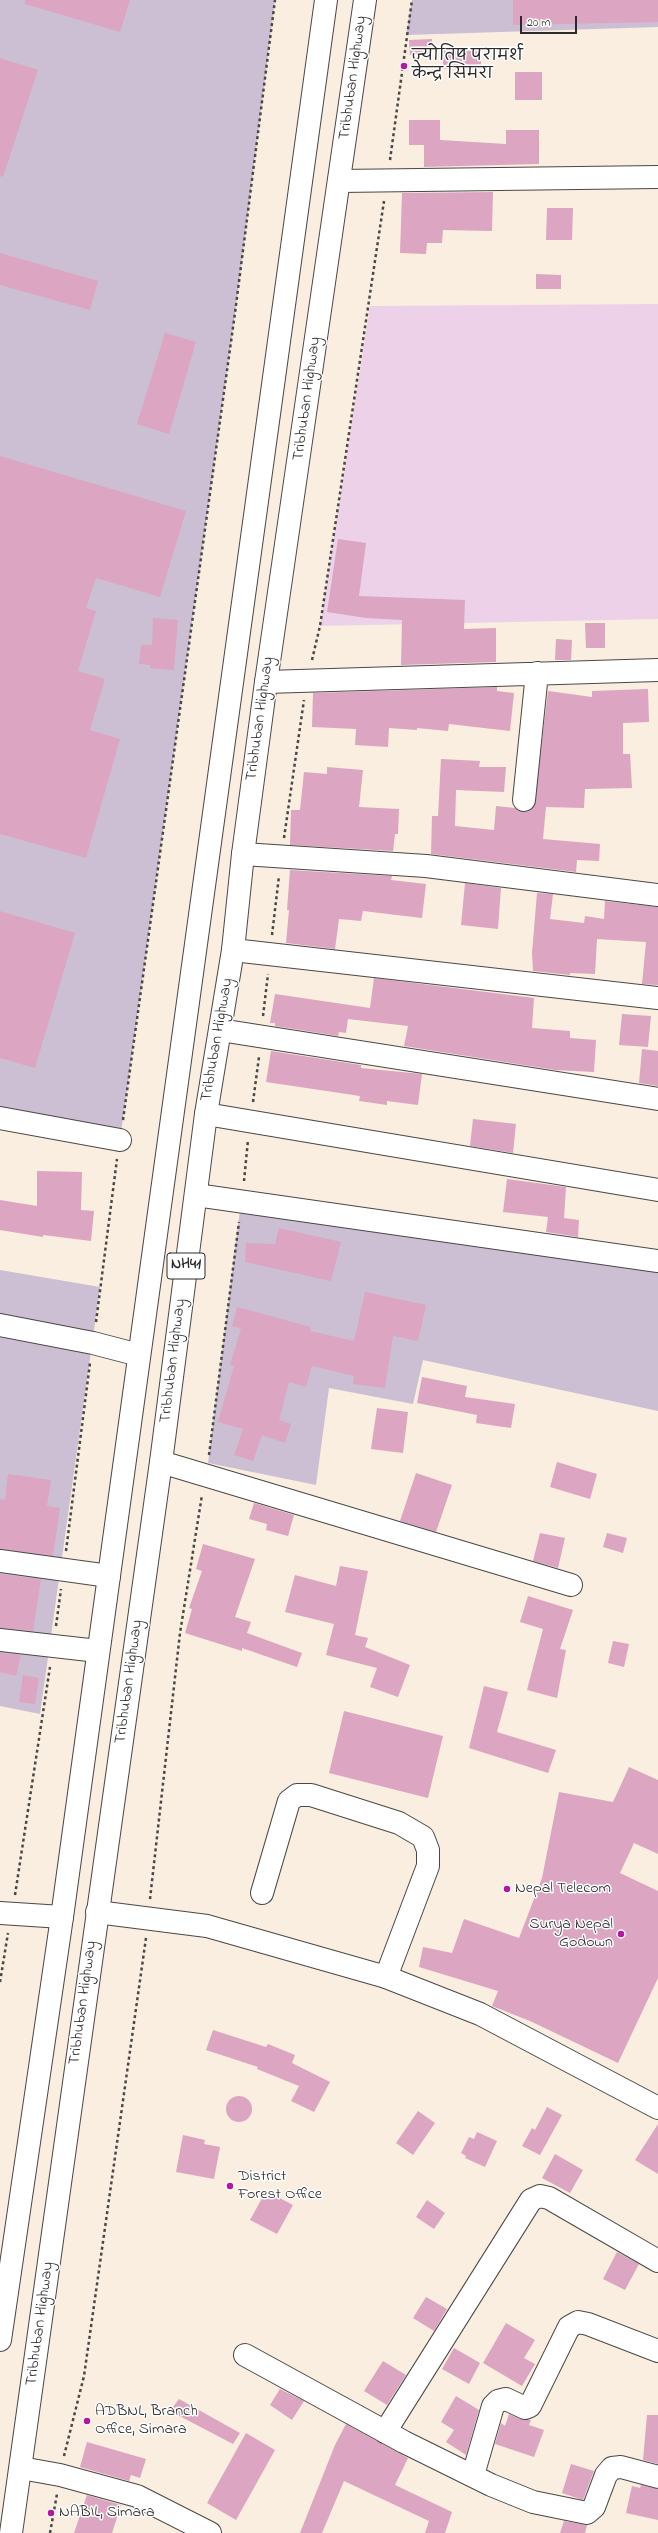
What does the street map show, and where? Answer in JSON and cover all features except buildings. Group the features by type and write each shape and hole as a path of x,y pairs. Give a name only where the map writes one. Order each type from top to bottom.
{"main road":[{"name":"Tribhuban Highway","path":"0,2340 62,1917 326,0"},
{"name":"Tribhuban Highway","path":"11,2533 161,1462 206,1114 233,950 243,854 266,682 365,0"},
{"path":"339,181 658,177"},
{"path":"266,682 658,670"},
{"path":"524,800 537,673"},
{"path":"243,854 426,866 658,895"},
{"path":"233,950 658,998"},
{"path":"220,1030 658,1099"},
{"path":"206,1114 658,1190"},
{"path":"0,1118 120,1140"},
{"path":"196,1195 658,1261"},
{"path":"0,1326 93,1343 139,1355"},
{"path":"161,1462 571,1586"},
{"path":"0,1561 109,1576"},
{"path":"0,1640 98,1651"},
{"path":"262,1893 289,1801 297,1795 311,1795 399,1823 423,1837 428,1850 428,1866 386,1977"},
{"path":"97,1912 148,1920 207,1926 386,1977 480,2014 658,2108"},
{"path":"6,1914 62,1917"},
{"path":"385,2432 532,2200 540,2196 549,2198 658,2261"},
{"path":"472,2475 493,2406 498,2401 506,2399 525,2408 530,2406 569,2327 578,2322 588,2324 658,2351"},
{"path":"245,2355 385,2432 472,2475 533,2502 587,2513 594,2507 606,2475 612,2468 621,2467 658,2477"},
{"path":"21,2468 60,2475 137,2496 210,2533"}],"path":[{"path":"0,1982 6,1914 53,1646 120,1140 235,313 275,0"},
{"path":"50,2533 60,2475 84,2376 148,1920 180,1633 206,1475 251,1121 281,856 307,680 321,618 387,181 412,0"}],"shaded area":[{"path":"0,0 275,0 236,306 120,1140 0,1118"},
{"path":"412,0 658,0 658,27 406,35"},
{"path":"658,304 658,619 320,626 370,306"},
{"path":"241,1202 658,1260 658,1411 423,1360 413,1404 329,1388 316,1485 208,1463"},
{"path":"0,1270 100,1287 40,1714 0,1706"}],"place":[{"name":"ज्योतिष परामर्श केन्द्र सिमरा","path":"404,66"},
{"name":"Nepal Telecom","path":"507,1889"},
{"name":"Surya Nepal Godown","path":"621,1934"},
{"name":"District Forest Office","path":"230,2186"},
{"name":"ADBNL, Branch Office, Simara","path":"87,2421"},
{"name":"NABIL, Simara","path":"51,2513"}]}
